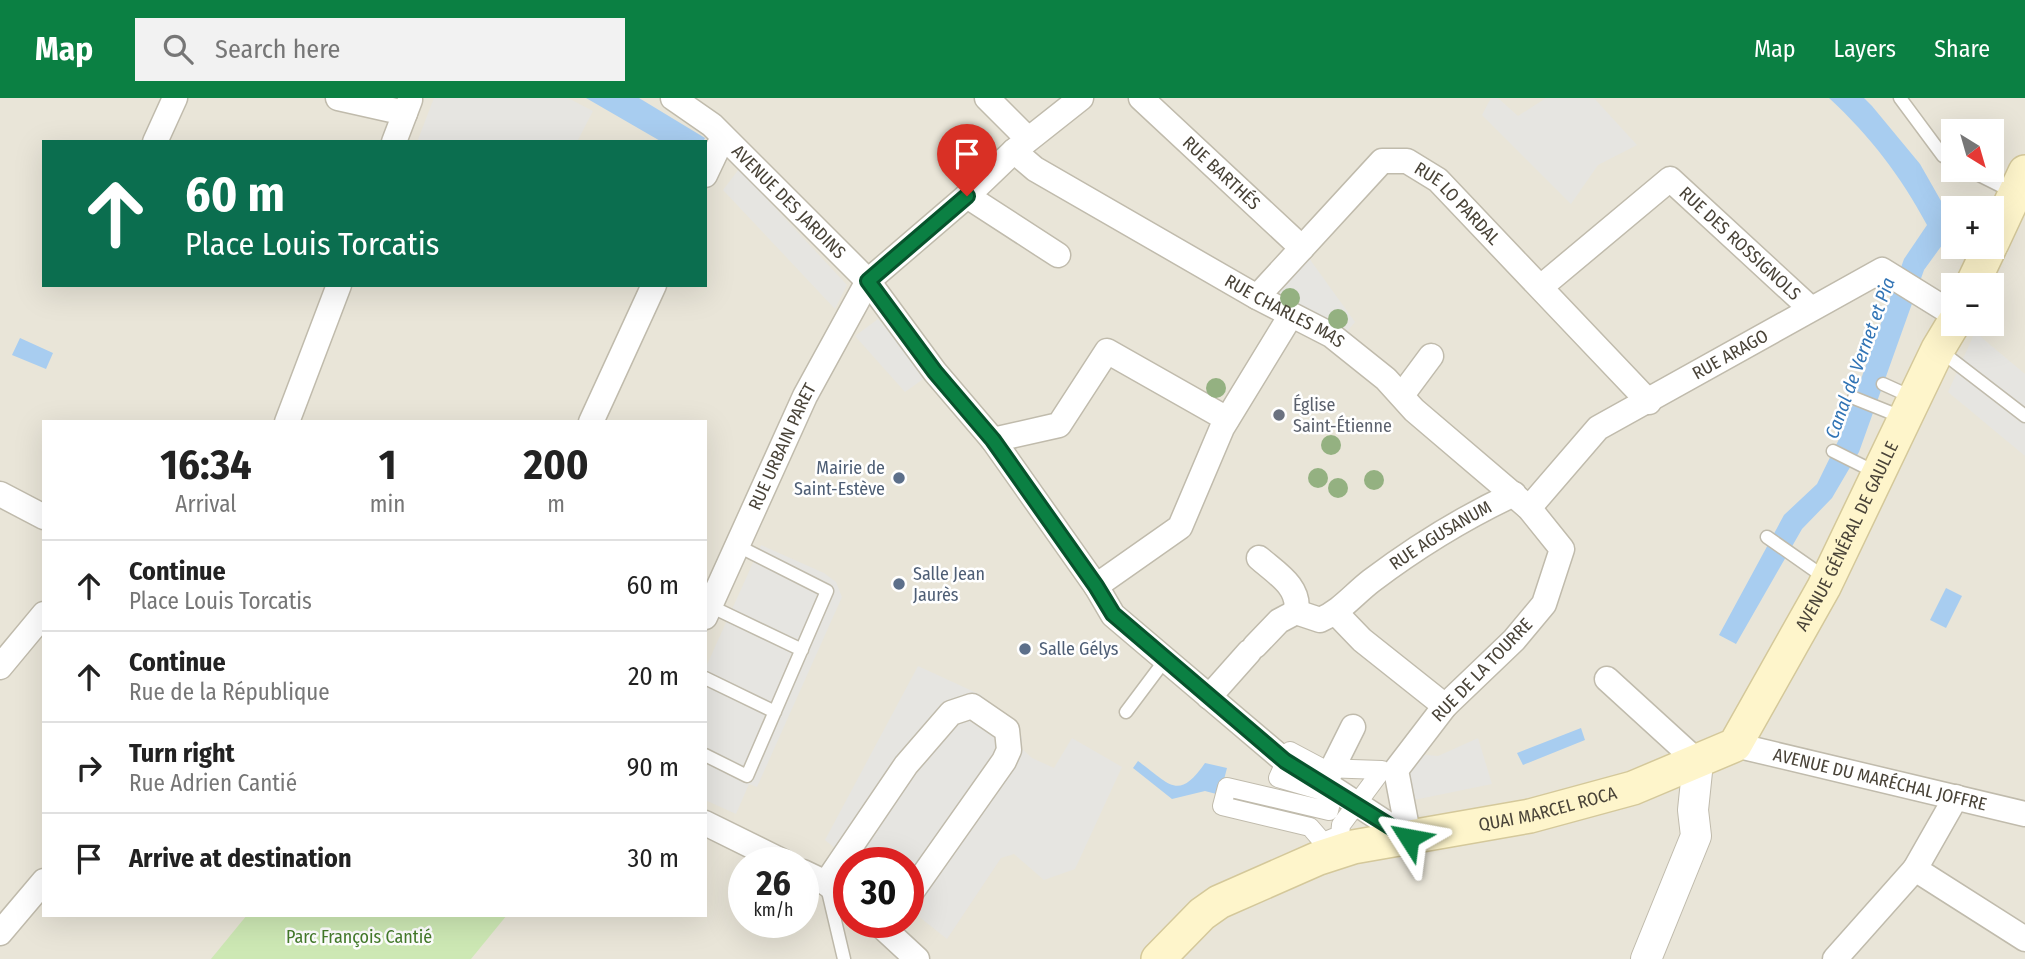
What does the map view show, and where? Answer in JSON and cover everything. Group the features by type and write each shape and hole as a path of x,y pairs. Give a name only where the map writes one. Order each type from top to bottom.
{"main road":[{"path":"2004,217 2020,183"},
{"name":"AVENUE GÉNÉRAL DE GAULLE","path":"1735,745 1828,580 1867,468 1898,407 1945,336"},
{"name":"QUAI MARCEL ROCA","path":"1158,959 1202,914 1219,902 1319,858 1353,847 1530,816 1633,788 1735,745"}],"street":[{"path":"156,140 175,98"},
{"path":"338,98 408,106 395,140"},
{"name":"AVENUE DES JARDINS","path":"673,98 712,125 868,281 935,372 993,440 1113,614 1285,761 1329,775 1357,803 1409,838"},
{"name":"RUE CHARLES MAS","path":"987,98 1035,169 1257,297 1331,335 1386,379 1414,410 1522,501"},
{"path":"868,281 967,196 1021,145 1081,98"},
{"name":"RUE BARTHÉS","path":"1141,98 1302,248"},
{"path":"707,171 723,137"},
{"name":"RUE LO PARDAL","path":"1257,297 1382,161 1407,161 1438,180 1542,286 1649,402"},
{"name":"RUE DES ROSSIGNOLS","path":"1542,286 1670,179 1810,309"},
{"path":"967,196 1058,255"},
{"name":"RUE ARAGO","path":"1522,501 1598,428 1882,270 1941,306"},
{"name":"RUE URBAIN PARET","path":"708,612 805,396 868,281"},
{"path":"289,420 339,287"},
{"path":"592,420 653,287"},
{"path":"1096,586 1180,527 1224,423 1291,315"},
{"path":"993,440 1059,425 1107,351 1224,423"},
{"path":"1402,395 1430,356"},
{"path":"0,494 42,516"},
{"name":"RUE AGUSANUM","path":"1336,613 1370,582 1461,519 1522,501"},
{"name":"RUE DE LA TOURRE","path":"1409,838 1396,770 1445,706 1514,640 1544,604 1562,549 1522,501"},
{"path":"1259,558 1290,585 1298,601 1296,612"},
{"path":"1203,693 1279,621 1296,612 1320,620 1336,613 1362,640 1445,706"},
{"path":"0,667 42,616"},
{"path":"1607,679 1698,762 1693,810 1696,836 1646,959"},
{"path":"850,847 906,765 951,713 972,706 1007,730 1009,750 962,824 924,875"},
{"path":"1329,775 1353,727"},
{"name":"AVENUE DU MARÉCHAL JOFFRE","path":"1735,745 2025,814"},
{"path":"1285,761 1278,778 1334,794 1329,811 1227,787 1222,806 1310,827 1323,842 1340,835 1341,825 1382,770 1329,775"},
{"path":"1835,959 1915,869 1956,797"},
{"path":"707,823 754,847"},
{"path":"1915,869 2025,939"},
{"path":"826,883 833,873"},
{"path":"819,880 833,888"},
{"path":"0,933 42,883"},
{"path":"897,938 917,959"}],"lane":[{"path":"1900,98 1941,153"},
{"path":"1945,336 2025,416"},
{"path":"1883,384 1898,407"},
{"path":"1854,398 1898,407"},
{"path":"1833,451 1867,468"},
{"path":"1767,537 1828,580"},
{"path":"707,756 747,776 827,591 737,546"},
{"path":"708,612 802,650"},
{"path":"1126,712 1165,660"},
{"path":"707,679 775,712"},
{"path":"826,883 844,959"}],"shaded area":[{"path":"0,98 2025,98 2025,959 0,959"},
{"path":"434,98 568,98 593,111 578,140 418,140"},
{"path":"1491,98 1498,98 1518,116 1546,98 1594,98 1637,145 1598,165 1571,204 1482,115"},
{"path":"739,169 847,285 835,309 723,190"},
{"path":"1306,254 1355,322 1344,335 1257,297"},
{"path":"878,319 926,377 905,392 855,336"},
{"path":"1973,336 1980,336 2025,374 2025,456 1948,392"},
{"path":"761,545 824,573 836,582 842,597 757,787 749,784 736,814 707,801 707,665"},
{"path":"918,666 981,695 1022,737 1022,749 1032,758 1054,768 1072,738 1122,767 1075,869 1044,880 1014,854 1001,858 947,939 924,921 924,847 834,847 825,840"},
{"path":"1478,738 1492,784 1409,801 1403,770 1416,754 1438,756"}],"green space":[{"name":"Parc François Cantié","path":"245,917 505,917 471,959 211,959"}],"water":[{"path":"586,98 639,98 705,138 659,140"},
{"name":"Canal de Vernet et Pia","path":"1829,98 1864,98 1920,164 1941,201 1941,247 1924,270 1859,452 1832,498 1802,529 1736,644 1719,635 1784,515 1817,484 1841,435 1904,259 1927,225 1884,157"},
{"path":"20,338 53,353 46,369 12,355"},
{"path":"1946,588 1962,596 1946,628 1930,620"},
{"path":"1581,728 1585,740 1523,765 1517,753"},
{"path":"1138,761 1166,782 1180,786 1196,775 1205,763 1227,768 1220,795 1205,791 1172,799 1133,768"}],"place":[{"name":"Église Saint-Étienne","path":"1279,415"},
{"name":"Mairie de Saint-Estève","path":"899,478"},
{"name":"Salle Jean Jaurès","path":"899,584"},
{"name":"Salle Gélys","path":"1025,649"}],"route":[{"path":"967,196 868,281 935,372 993,440 1113,614 1285,761 1311,774 1409,838"}]}
